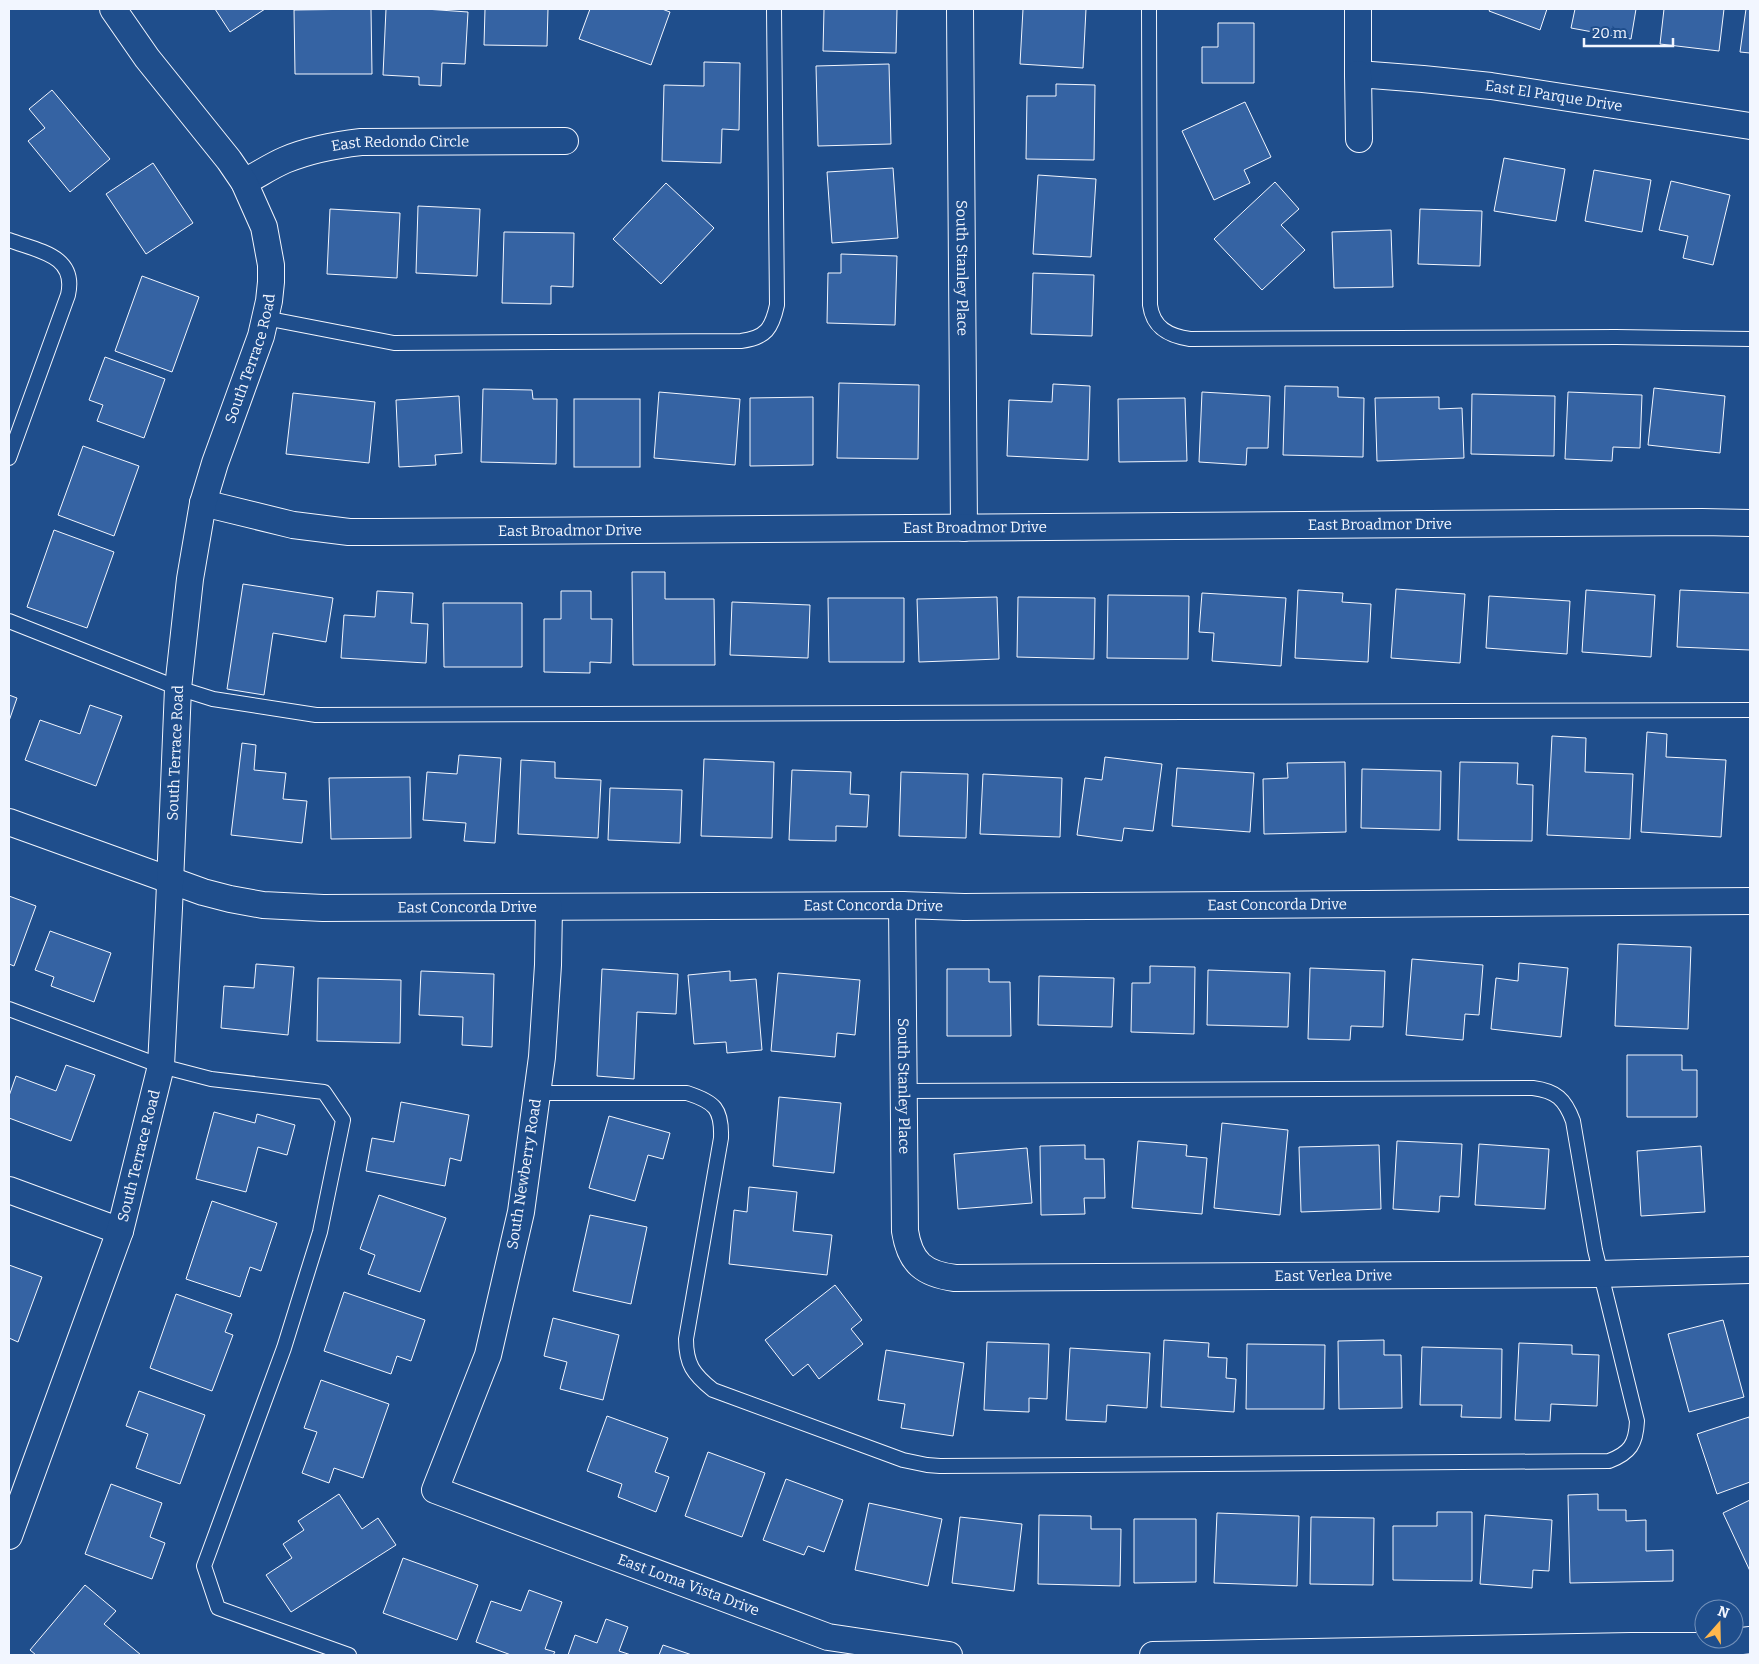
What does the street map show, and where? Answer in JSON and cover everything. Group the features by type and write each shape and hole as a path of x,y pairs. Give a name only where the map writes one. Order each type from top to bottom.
{"street":[{"name":"South Terrace Road","path":"9,1536 120,1231 161,1066 171,881 178,688 190,580 203,502 261,336 271,282 268,246 264,227 244,182 229,160 147,58 113,9"},
{"name":"South Stanley Place","path":"960,9 964,528"},
{"path":"1358,9 1359,139"},
{"name":"East El Parque Drive","path":"1358,74 1482,85 1750,126"},
{"name":"East Redondo Circle","path":"244,182 285,160 308,152 361,142 565,141"},
{"name":"East Broadmor Drive","path":"203,502 293,526 368,532 1750,523"},
{"name":"East Concorda Drive","path":"9,822 171,881 230,899 264,905 293,907 392,909 902,905 964,907 1750,901"},
{"name":"South Stanley Place","path":"902,905 905,1231 911,1254 919,1265"},
{"name":"South Newberry Road","path":"435,1490 488,1355 521,1212 546,1012 549,907"},
{"path":"9,1190 120,1231"},
{"name":"East Verlea Drive","path":"919,1265 930,1272 955,1278 1600,1274 1750,1270"},
{"name":"East Loma Vista Drive","path":"435,1490 828,1637 949,1655"},
{"path":"1153,1655 1700,1646 1750,1640"}],"lane":[{"path":"265,318 394,343 741,342 756,339 767,332 774,318 777,305 774,9"},
{"path":"1149,9 1150,305 1156,323 1164,331 1177,337 1190,339 1635,337 1750,339"},
{"path":"9,240 54,256 63,263 69,273 71,284 9,458"},
{"path":"9,621 178,688 213,699 316,715 1750,710"},
{"path":"9,1009 161,1066 211,1079 324,1092 343,1120 320,1232 289,1330 204,1566 218,1608 349,1655"},
{"path":"537,1093 687,1093 702,1098 715,1108 721,1123 721,1138 686,1339 686,1355 692,1369 701,1381 713,1390 903,1460 927,1466 1609,1460 1622,1456 1631,1447 1636,1434 1637,1421 1600,1274 1573,1121 1568,1107 1559,1096 1546,1090 1513,1088 903,1091"}],"building":[{"path":"215,9 265,9 230,32"},
{"path":"371,9 372,74 295,74 294,10"},
{"path":"386,9 468,12 465,64 442,63 441,86 419,85 419,77 383,75"},
{"path":"485,9 548,9 547,46 484,45"},
{"path":"590,9 662,9 670,12 651,65 579,39"},
{"path":"824,9 897,9 896,53 823,51"},
{"path":"1023,9 1086,9 1083,68 1020,64"},
{"path":"1490,9 1547,9 1540,30 1489,11"},
{"path":"1575,9 1636,9 1631,39 1571,28"},
{"path":"1664,9 1724,9 1719,51 1660,44"},
{"path":"1746,9 1750,9 1750,53 1740,52"},
{"path":"1218,23 1254,23 1254,83 1202,83 1202,47 1218,47"},
{"path":"704,62 740,63 739,130 722,129 721,163 662,161 664,85 704,86"},
{"path":"889,64 891,144 818,146 816,66"},
{"path":"1056,84 1095,85 1094,160 1026,159 1027,96 1056,96"},
{"path":"52,90 110,159 70,192 28,141 45,128 29,109"},
{"path":"1245,102 1271,157 1244,170 1250,183 1214,200 1182,131"},
{"path":"1504,158 1565,169 1556,221 1494,211"},
{"path":"153,163 193,223 146,254 106,194"},
{"path":"893,168 898,238 832,243 827,172"},
{"path":"1594,170 1651,180 1642,232 1585,221"},
{"path":"1038,175 1096,179 1091,257 1033,254"},
{"path":"1671,181 1730,195 1713,265 1683,258 1688,236 1659,230"},
{"path":"1275,182 1299,209 1281,225 1305,250 1262,290 1214,239"},
{"path":"666,183 714,228 661,284 613,239"},
{"path":"418,206 480,209 477,276 416,273"},
{"path":"330,209 400,213 397,278 327,274"},
{"path":"1420,209 1482,211 1480,266 1418,264"},
{"path":"1391,230 1393,287 1334,288 1332,232"},
{"path":"504,232 574,233 573,287 551,286 551,304 502,303"},
{"path":"841,254 897,256 895,325 827,323 828,273 841,273"},
{"path":"1033,273 1094,275 1092,336 1031,334"},
{"path":"142,276 199,297 172,372 115,351"},
{"path":"105,357 165,379 144,438 97,421 103,405 89,400"},
{"path":"839,383 919,385 918,459 837,458"},
{"path":"1053,384 1090,386 1088,460 1007,456 1009,400 1052,402"},
{"path":"1285,386 1338,387 1338,397 1364,398 1363,457 1283,455"},
{"path":"1654,388 1725,396 1720,453 1648,445"},
{"path":"483,389 532,390 533,399 557,399 556,464 481,462"},
{"path":"659,392 740,399 735,465 654,458"},
{"path":"1202,392 1270,396 1268,448 1247,448 1246,465 1199,462"},
{"path":"1568,392 1642,395 1640,448 1613,447 1612,461 1565,459"},
{"path":"293,393 375,402 369,463 286,454"},
{"path":"1472,394 1555,396 1554,456 1471,454"},
{"path":"459,396 462,453 435,455 436,465 399,467 396,400"},
{"path":"813,397 813,465 750,466 750,398"},
{"path":"1439,397 1439,409 1462,408 1464,458 1377,461 1375,398"},
{"path":"1185,398 1187,461 1119,462 1118,399"},
{"path":"574,399 640,399 640,467 574,467"},
{"path":"83,446 139,466 114,536 58,515"},
{"path":"54,530 114,552 87,628 27,607"},
{"path":"632,572 665,572 665,599 714,599 715,665 633,665"},
{"path":"243,584 333,598 326,642 273,633 264,695 227,689"},
{"path":"1396,589 1465,594 1460,663 1391,658"},
{"path":"1298,590 1343,593 1342,602 1371,604 1368,662 1295,658"},
{"path":"1586,590 1655,595 1651,657 1582,652"},
{"path":"1680,590 1750,593 1750,650 1677,647"},
{"path":"377,591 413,593 411,623 428,624 426,663 341,658 344,615 375,617"},
{"path":"561,591 591,591 591,619 612,619 611,663 590,662 590,673 544,672 544,619 561,619"},
{"path":"1202,593 1286,598 1281,666 1212,661 1214,633 1199,632"},
{"path":"1108,595 1189,596 1188,659 1107,658"},
{"path":"1489,596 1570,601 1567,654 1486,648"},
{"path":"997,597 999,659 919,662 917,599"},
{"path":"1018,597 1095,598 1094,659 1017,657"},
{"path":"828,598 904,598 904,662 829,662"},
{"path":"732,602 810,605 808,658 730,655"},
{"path":"443,603 522,603 522,667 444,667"},
{"path":"9,695 17,698 9,721"},
{"path":"90,705 122,716 96,786 25,760 40,720 80,734"},
{"path":"1647,732 1667,734 1666,757 1726,760 1721,837 1641,832"},
{"path":"1552,736 1586,738 1585,772 1633,774 1630,839 1547,835"},
{"path":"242,743 256,745 254,770 286,773 283,799 307,801 302,843 231,835"},
{"path":"459,755 501,758 495,843 464,841 466,823 423,820 427,772 457,774"},
{"path":"1105,757 1162,764 1153,831 1124,828 1122,841 1077,835 1085,778 1102,780"},
{"path":"704,759 774,762 772,838 701,836"},
{"path":"521,760 555,762 555,778 601,780 598,838 518,834"},
{"path":"1345,762 1346,832 1264,834 1263,779 1288,778 1287,763"},
{"path":"1460,762 1518,763 1517,784 1533,785 1532,841 1458,840"},
{"path":"1177,768 1254,773 1250,832 1172,826"},
{"path":"1362,769 1441,771 1440,830 1361,828"},
{"path":"792,770 851,772 850,794 869,795 867,827 836,826 836,841 789,840"},
{"path":"901,772 968,774 966,838 899,836"},
{"path":"983,774 1062,778 1060,837 980,834"},
{"path":"410,777 411,838 331,839 329,778"},
{"path":"610,788 682,790 680,843 608,840"},
{"path":"9,896 36,906 14,966 9,964"},
{"path":"50,931 111,953 94,1002 51,986 54,977 35,970"},
{"path":"1618,944 1691,947 1688,1029 1615,1026"},
{"path":"1412,959 1483,965 1479,1015 1465,1014 1463,1040 1406,1035"},
{"path":"1519,963 1568,968 1561,1037 1491,1029 1496,978 1518,981"},
{"path":"256,964 294,967 288,1035 221,1028 224,986 254,988"},
{"path":"1150,966 1195,967 1194,1034 1131,1032 1132,983 1150,983"},
{"path":"1310,968 1385,971 1383,1027 1351,1026 1350,1040 1308,1039"},
{"path":"602,969 678,974 676,1014 637,1012 634,1079 597,1076"},
{"path":"947,969 989,969 989,982 1010,982 1011,1036 947,1036"},
{"path":"1208,970 1290,973 1288,1027 1207,1025"},
{"path":"421,971 494,974 492,1047 462,1045 463,1017 419,1015"},
{"path":"730,971 730,981 756,979 762,1050 727,1053 726,1042 694,1044 688,975"},
{"path":"778,973 860,980 855,1035 837,1033 835,1057 771,1051"},
{"path":"1039,976 1114,978 1112,1027 1038,1025"},
{"path":"318,978 401,980 400,1043 317,1041"},
{"path":"1627,1055 1682,1055 1682,1070 1697,1070 1697,1117 1627,1117"},
{"path":"66,1065 95,1075 71,1141 9,1118 9,1096 16,1076 56,1091"},
{"path":"779,1097 841,1103 834,1173 773,1166"},
{"path":"401,1102 469,1115 461,1161 450,1158 445,1186 366,1171 372,1138 394,1142"},
{"path":"214,1112 255,1123 257,1114 295,1125 287,1155 258,1147 246,1192 196,1179"},
{"path":"609,1116 670,1133 663,1159 648,1155 635,1201 589,1188"},
{"path":"1222,1123 1288,1130 1280,1215 1214,1208"},
{"path":"1138,1141 1187,1145 1186,1156 1207,1158 1202,1214 1132,1208"},
{"path":"1397,1141 1462,1144 1459,1197 1440,1196 1439,1212 1393,1209"},
{"path":"1479,1144 1549,1149 1545,1209 1475,1205"},
{"path":"1085,1145 1085,1159 1104,1159 1105,1198 1084,1198 1085,1214 1041,1215 1040,1146"},
{"path":"1379,1145 1381,1209 1301,1212 1299,1147"},
{"path":"1701,1146 1705,1212 1641,1216 1637,1151"},
{"path":"1027,1148 1032,1203 958,1209 954,1154"},
{"path":"749,1187 797,1192 793,1231 832,1235 827,1275 729,1264 734,1210 747,1212"},
{"path":"379,1195 446,1218 420,1292 368,1274 375,1255 360,1249"},
{"path":"212,1201 277,1223 261,1271 250,1267 240,1297 186,1279"},
{"path":"590,1215 647,1227 631,1304 573,1291"},
{"path":"9,1265 42,1277 18,1342 9,1338"},
{"path":"835,1285 862,1320 851,1329 863,1344 819,1379 808,1364 793,1376 765,1340"},
{"path":"344,1292 425,1320 411,1361 397,1356 391,1374 324,1351"},
{"path":"176,1294 232,1314 225,1332 233,1335 212,1391 150,1368"},
{"path":"553,1318 619,1335 603,1400 560,1389 567,1362 544,1356"},
{"path":"1723,1320 1744,1397 1689,1412 1668,1334"},
{"path":"1164,1340 1209,1343 1208,1357 1227,1358 1226,1378 1236,1379 1234,1412 1161,1407"},
{"path":"1384,1340 1384,1355 1401,1355 1402,1408 1339,1409 1338,1341"},
{"path":"987,1342 1049,1344 1047,1399 1029,1398 1029,1412 984,1410"},
{"path":"1519,1343 1572,1345 1572,1354 1599,1355 1597,1406 1551,1404 1550,1421 1515,1420"},
{"path":"1247,1344 1325,1345 1324,1409 1246,1409"},
{"path":"1422,1347 1502,1349 1501,1418 1461,1417 1462,1405 1420,1405"},
{"path":"1070,1348 1150,1353 1147,1408 1107,1405 1106,1422 1066,1420"},
{"path":"886,1350 964,1363 953,1436 901,1428 905,1404 878,1400"},
{"path":"321,1380 389,1404 363,1478 334,1468 329,1483 302,1473 317,1432 304,1428"},
{"path":"139,1391 205,1415 180,1484 136,1468 148,1434 126,1426"},
{"path":"607,1416 668,1438 655,1472 669,1477 656,1512 618,1497 622,1484 587,1471"},
{"path":"1749,1417 1750,1482 1717,1494 1697,1434"},
{"path":"708,1452 765,1473 742,1537 685,1516"},
{"path":"786,1479 843,1500 824,1552 808,1546 804,1555 763,1540"},
{"path":"111,1484 162,1503 150,1537 165,1543 152,1579 85,1554"},
{"path":"339,1494 362,1529 378,1518 396,1545 291,1612 266,1575 292,1558 283,1544 304,1530 298,1521"},
{"path":"1598,1494 1598,1510 1626,1510 1626,1521 1646,1520 1646,1551 1673,1550 1673,1581 1570,1583 1568,1495"},
{"path":"1750,1500 1750,1571 1723,1513"},
{"path":"869,1503 942,1519 928,1586 855,1570"},
{"path":"1437,1512 1472,1512 1472,1581 1393,1580 1393,1526 1437,1526"},
{"path":"1217,1513 1299,1516 1297,1586 1214,1583"},
{"path":"1039,1515 1091,1516 1091,1529 1121,1529 1120,1586 1038,1584"},
{"path":"1485,1515 1552,1520 1549,1571 1533,1570 1532,1588 1480,1584"},
{"path":"960,1517 1022,1524 1014,1591 952,1583"},
{"path":"1311,1517 1374,1518 1373,1585 1310,1584"},
{"path":"1134,1519 1196,1519 1196,1582 1134,1583"},
{"path":"403,1558 478,1585 457,1640 383,1613"},
{"path":"85,1585 116,1611 104,1624 141,1655 36,1655 30,1650"},
{"path":"529,1590 562,1602 545,1649 555,1652 553,1655 511,1655 476,1642 491,1601 521,1611"},
{"path":"606,1619 628,1627 619,1651 631,1655 568,1655 575,1635 597,1643"},
{"path":"663,1645 692,1655 659,1655"}]}
